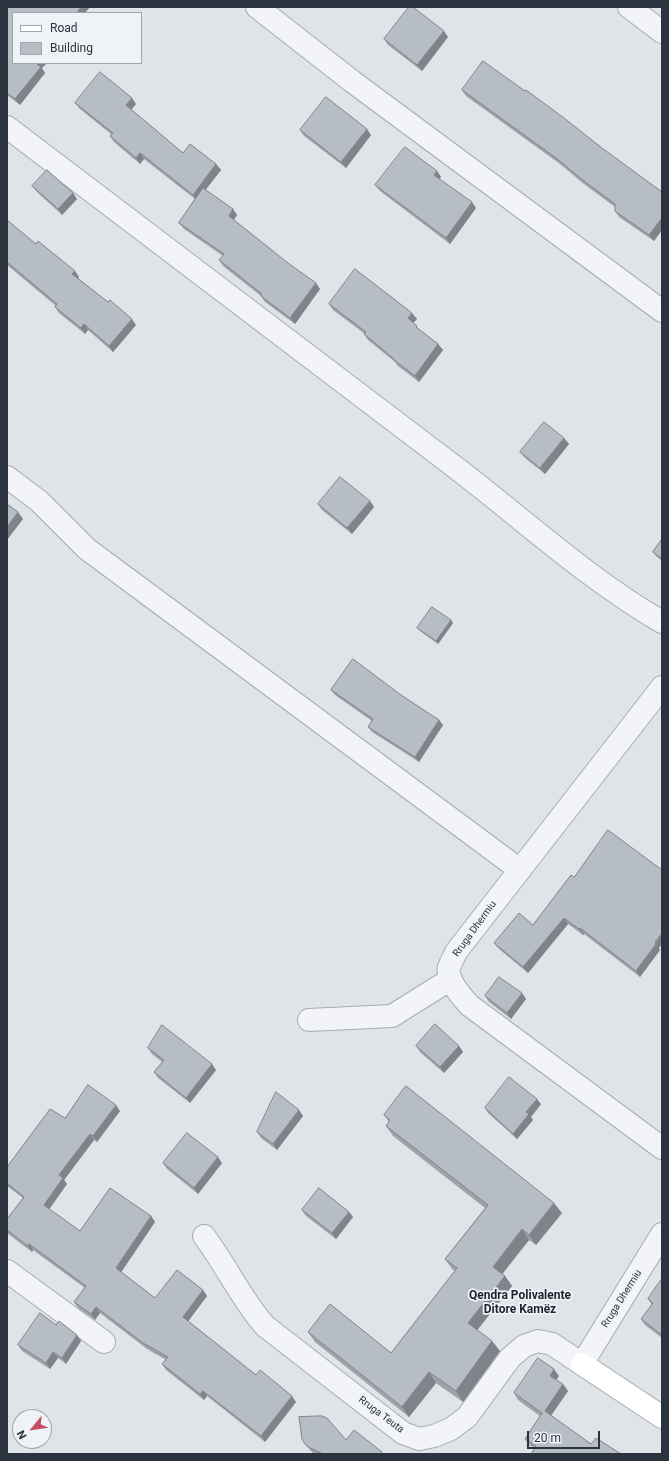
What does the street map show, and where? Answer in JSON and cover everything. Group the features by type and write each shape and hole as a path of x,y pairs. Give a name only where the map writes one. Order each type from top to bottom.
{"street":[{"path":"257,7 353,82 662,311"},
{"path":"629,7 662,32"},
{"path":"7,127 466,476 577,564 637,608 662,622"},
{"path":"7,477 39,501 87,549 520,870"},
{"name":"Rruga Dhermiu","path":"451,979 449,968 456,952 662,687"},
{"path":"309,1020 392,1016 451,979 460,995 469,1005 662,1148"},
{"name":"Rruga Dhermiu","path":"582,1364 662,1234"},
{"name":"Rruga Teuta","path":"204,1236 252,1311 265,1326 403,1433 419,1439 434,1436 451,1429 466,1417 510,1358 524,1346 538,1341 552,1344 662,1417"},
{"path":"7,1271 104,1342"}],"building":[{"path":"7,7 81,7 78,12 12,12 12,64 37,64 41,67 15,99 7,93"},
{"path":"409,7 413,7 444,31 417,65 384,39"},
{"path":"483,61 525,91 526,90 662,192 662,218 649,235 615,211 615,204 556,158 462,90"},
{"path":"100,72 132,98 126,105 183,153 190,144 216,164 193,195 140,153 136,158 110,136 113,133 75,103"},
{"path":"326,97 367,129 341,162 300,130"},
{"path":"405,147 437,171 434,175 472,202 446,238 375,185"},
{"path":"47,170 73,193 58,209 32,186"},
{"path":"203,188 233,209 229,216 288,263 316,283 290,318 261,296 262,294 219,260 224,254 179,223"},
{"path":"7,220 36,244 38,241 75,271 72,274 108,302 110,300 132,319 109,346 84,324 81,328 55,307 57,304 7,262"},
{"path":"355,269 412,313 408,318 417,326 416,327 438,344 415,376 364,334 366,332 329,304"},
{"path":"544,422 564,438 540,468 520,452"},
{"path":"340,477 370,501 347,528 318,504"},
{"path":"7,504 18,512 7,527"},
{"path":"662,539 662,559 653,552"},
{"path":"432,607 451,620 436,641 417,628"},
{"path":"353,659 401,695 439,720 415,757 368,727 373,719 331,690"},
{"path":"608,830 662,870 662,933 655,942 656,944 636,971 580,928 579,929 564,918 523,967 494,943 519,913 533,925 571,875 574,877"},
{"path":"499,977 522,993 507,1013 485,996"},
{"path":"435,1024 459,1046 440,1067 416,1046"},
{"path":"162,1025 212,1064 186,1098 154,1072 164,1060 148,1048"},
{"path":"509,1077 537,1099 526,1112 529,1114 513,1134 485,1108"},
{"path":"88,1085 116,1105 93,1136 90,1134 59,1175 63,1178 44,1205 80,1231 110,1188 151,1216 116,1268 155,1298 177,1270 203,1290 183,1317 256,1375 260,1370 292,1396 261,1436 203,1391 200,1394 162,1364 168,1357 143,1343 96,1307 91,1314 74,1302 86,1286 29,1244 28,1246 7,1230 7,1219 24,1197 7,1183 7,1167 50,1109 65,1118"},
{"path":"406,1086 554,1203 529,1235 522,1229 493,1267 505,1276 468,1323 492,1341 456,1391 429,1372 402,1407 308,1332 330,1304 391,1353 457,1268 445,1259 488,1205 386,1126 390,1120 384,1115"},
{"path":"276,1092 299,1110 273,1144 257,1132"},
{"path":"187,1133 218,1157 194,1188 163,1163"},
{"path":"319,1188 349,1212 332,1233 302,1210"},
{"path":"661,1280 662,1335 641,1319 653,1303 648,1299"},
{"path":"40,1313 56,1325 59,1321 77,1335 62,1358 53,1352 46,1363 18,1345"},
{"path":"538,1358 554,1369 550,1376 563,1384 545,1411 591,1444 596,1438 621,1454 531,1454 536,1446 525,1439 542,1413 514,1393"},
{"path":"322,1416 327,1418 346,1440 354,1430 382,1452 381,1454 323,1454 310,1448 302,1439 299,1417"}],"district":[{"name":"Qendra Polivalente Ditore Kamëz","path":"520,1303"}]}
